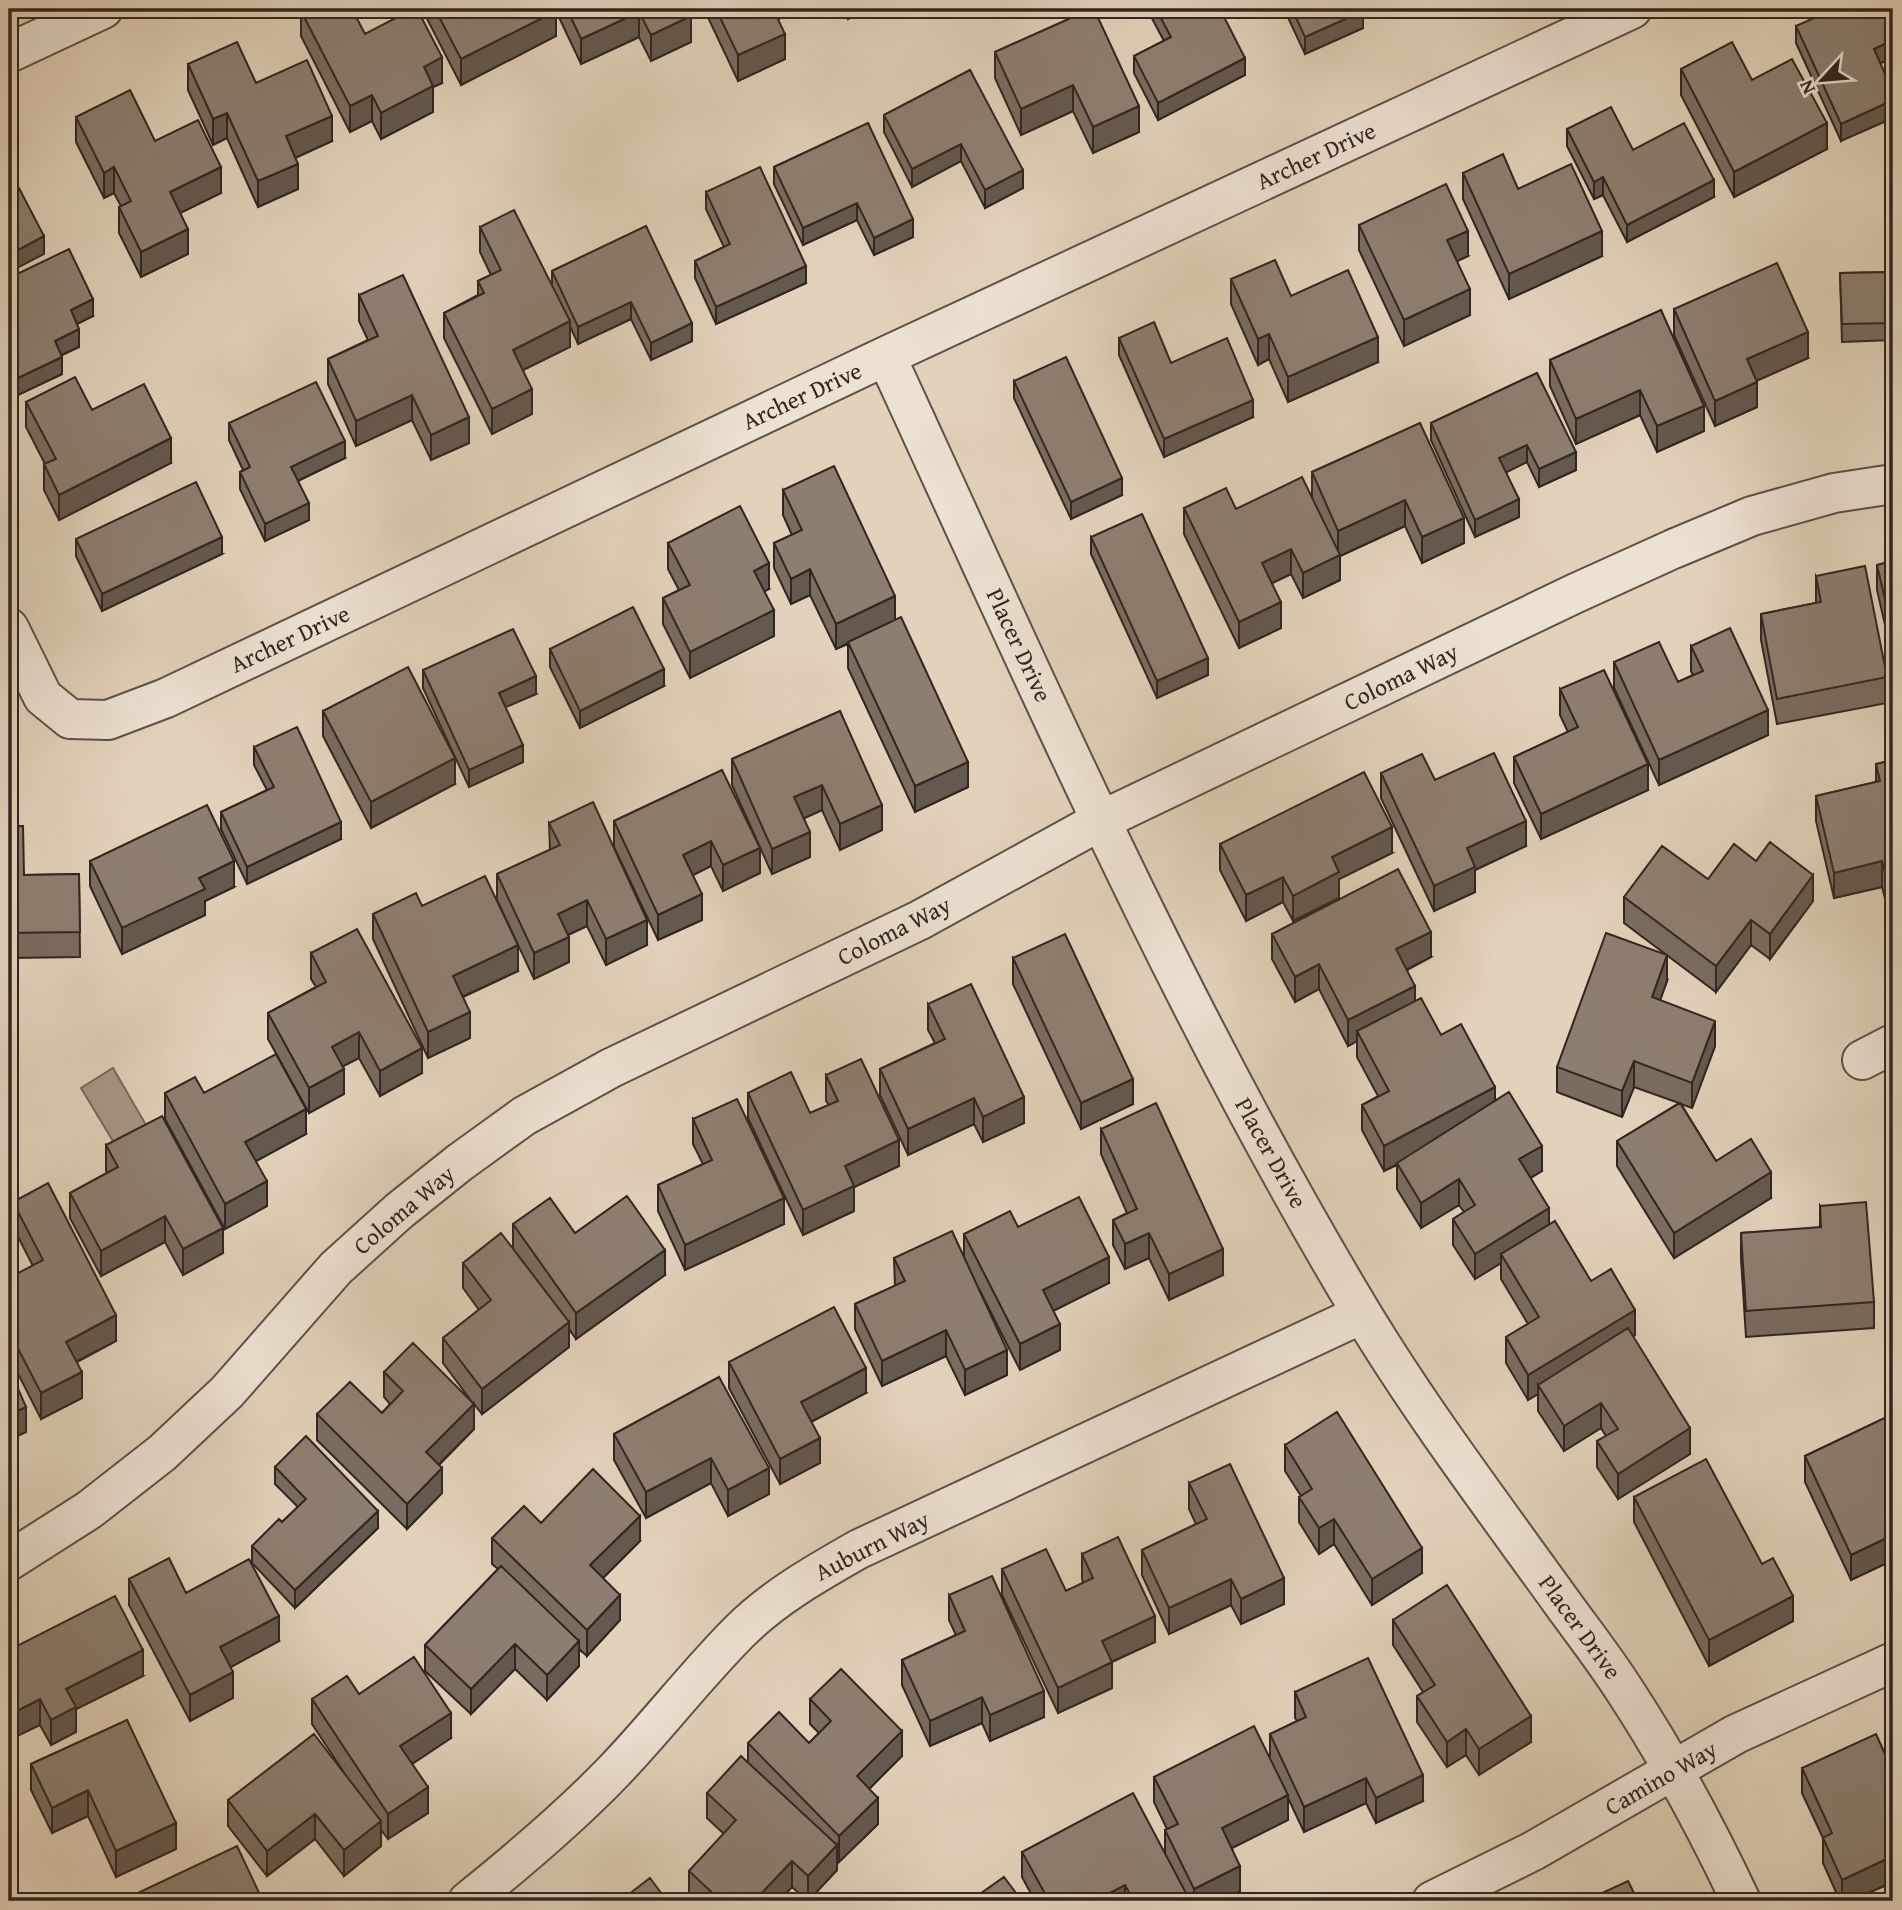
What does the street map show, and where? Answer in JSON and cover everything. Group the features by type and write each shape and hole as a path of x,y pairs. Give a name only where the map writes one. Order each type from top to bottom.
{"street":[{"path":"9,53 103,9"},
{"name":"Archer Drive","path":"9,628 43,697 70,719 108,720 166,698 886,356 1632,9"},
{"name":"Placer Drive","path":"886,356 1100,821 1244,1105 1300,1207 1362,1314 1417,1400 1623,1687 1674,1770 1741,1901"},
{"name":"Coloma Way","path":"9,1561 89,1510 162,1453 226,1392 337,1268 399,1210 524,1116 611,1068 920,920 1100,821 1673,548 1752,516 1834,493 1893,484"},
{"name":"Auburn Way","path":"468,1901 563,1821 615,1770 741,1629 812,1576 871,1544 1362,1314"},
{"name":"Camino Way","path":"1432,1901 1533,1852 1736,1734 1893,1662"}],"shaded area":[{"path":"113,1068 150,1132 119,1151 81,1088"}],"building":[{"path":"352,9 365,34 417,9 442,57 424,67 433,86 381,113 372,95 350,106 301,11"},
{"path":"435,9 555,9 556,11 461,59"},
{"path":"567,9 687,9 691,16 651,35 639,12 581,39"},
{"path":"716,9 773,9 785,34 738,55"},
{"path":"1094,9 1139,106 1093,127 1073,85 1021,109 995,52"},
{"path":"1156,9 1220,9 1245,58 1158,103 1134,56 1171,37"},
{"path":"1292,9 1362,9 1363,11 1305,37"},
{"path":"1834,9 1893,9 1893,40 1874,49 1893,92 1893,100 1841,124 1796,26"},
{"path":"237,42 256,83 307,60 332,116 286,136 298,164 258,181 227,113 213,119 188,64"},
{"path":"1732,42 1752,80 1792,59 1827,123 1734,172 1681,69"},
{"path":"970,70 1023,170 985,190 961,144 912,169 884,115"},
{"path":"130,90 155,141 198,120 221,167 170,192 188,229 141,252 119,207 131,201 114,167 104,173 76,117"},
{"path":"1611,107 1633,150 1684,123 1714,180 1627,225 1603,177 1594,182 1567,129"},
{"path":"868,123 913,219 874,238 857,203 803,228 774,167"},
{"path":"1503,154 1518,189 1571,164 1602,231 1509,274 1463,173"},
{"path":"760,167 806,266 716,307 695,261 730,244 706,192"},
{"path":"9,169 44,236 9,255"},
{"path":"1446,184 1468,231 1447,240 1470,289 1404,320 1359,225"},
{"path":"514,210 570,321 513,350 532,389 492,409 444,313 484,293 478,281 501,270 480,227"},
{"path":"646,226 692,323 651,343 631,302 578,327 552,271"},
{"path":"69,249 93,299 71,310 79,329 55,341 62,357 18,378 9,358 9,278"},
{"path":"1275,260 1291,296 1348,270 1378,337 1288,377 1269,334 1258,339 1231,279"},
{"path":"1777,263 1808,332 1747,359 1757,382 1715,401 1674,309"},
{"path":"1893,272 1893,323 1842,324 1840,273"},
{"path":"403,275 469,417 431,435 412,395 356,421 328,359 378,336 359,295"},
{"path":"1661,310 1704,406 1657,426 1640,390 1576,419 1550,360"},
{"path":"1154,322 1171,363 1227,338 1253,400 1164,439 1119,338"},
{"path":"1066,357 1122,478 1071,502 1014,381"},
{"path":"1537,373 1576,452 1539,469 1527,445 1499,458 1519,499 1475,520 1431,423"},
{"path":"75,377 92,410 144,384 171,438 59,495 44,464 56,459 26,402"},
{"path":"316,382 345,441 291,467 309,503 265,524 240,472 250,467 229,423"},
{"path":"1420,423 1464,518 1422,537 1405,500 1338,531 1312,472"},
{"path":"834,466 895,596 836,624 810,569 791,579 774,543 802,530 783,490"},
{"path":"1302,477 1340,555 1303,573 1291,549 1262,563 1281,602 1239,622 1184,508 1226,488 1236,509"},
{"path":"196,482 222,537 102,594 76,539"},
{"path":"740,506 769,563 754,571 774,610 690,652 663,598 690,585 668,543"},
{"path":"1142,514 1208,658 1157,681 1091,537"},
{"path":"1893,561 1893,634 1877,565"},
{"path":"1865,566 1887,677 1777,699 1761,614 1821,602 1816,576"},
{"path":"633,607 664,669 580,711 550,649"},
{"path":"901,617 968,762 915,786 848,642"},
{"path":"1730,628 1768,710 1659,760 1614,662 1659,642 1678,682 1703,671 1691,646"},
{"path":"513,629 536,676 499,693 523,745 469,770 423,670"},
{"path":"408,667 455,758 371,802 323,711"},
{"path":"1604,670 1648,764 1541,814 1514,757 1578,727 1560,689"},
{"path":"840,711 882,805 840,824 822,785 794,797 810,832 772,849 732,759"},
{"path":"297,727 341,822 247,867 221,812 274,787 254,747"},
{"path":"1494,753 1526,821 1467,848 1475,867 1434,886 1381,773 1422,754 1435,780"},
{"path":"1893,760 1893,887 1889,888 1882,861 1834,873 1816,796 1880,781 1876,764"},
{"path":"722,770 760,848 723,865 711,841 683,855 702,894 658,915 614,821"},
{"path":"1364,772 1392,827 1332,857 1339,872 1293,896 1283,877 1246,895 1220,844"},
{"path":"593,802 647,920 606,939 587,900 558,914 569,937 534,953 497,874 560,845 549,823"},
{"path":"207,805 234,861 199,878 205,889 122,928 90,861"},
{"path":"9,826 23,826 24,875 79,874 80,932 9,933"},
{"path":"1770,842 1813,875 1770,934 1751,920 1716,966 1624,897 1662,846 1708,879 1734,844 1756,861"},
{"path":"1398,869 1431,932 1396,949 1415,986 1348,1020 1319,964 1295,977 1272,934"},
{"path":"485,876 518,945 453,976 470,1012 428,1032 373,914 416,893 422,906"},
{"path":"357,929 422,1048 380,1071 359,1032 332,1047 344,1069 309,1088 268,1013 326,982 311,953"},
{"path":"1606,933 1667,955 1652,997 1715,1021 1692,1083 1634,1061 1622,1091 1557,1067"},
{"path":"1065,934 1133,1079 1081,1103 1013,958"},
{"path":"971,984 1024,1097 983,1117 974,1098 908,1129 880,1069 945,1039 928,1004"},
{"path":"1421,998 1441,1035 1461,1024 1495,1087 1384,1146 1362,1105 1389,1091 1357,1031"},
{"path":"276,1054 306,1109 245,1142 267,1181 225,1204 165,1093 195,1077 204,1093"},
{"path":"861,1059 899,1140 845,1166 854,1186 803,1210 748,1093 791,1072 810,1113 838,1101 826,1075"},
{"path":"1509,1092 1542,1146 1519,1159 1549,1208 1475,1254 1453,1219 1475,1205 1459,1179 1421,1203 1397,1163"},
{"path":"737,1099 784,1198 685,1245 658,1185 712,1160 693,1119"},
{"path":"1156,1103 1223,1249 1169,1274 1149,1233 1125,1244 1113,1220 1137,1209 1101,1129"},
{"path":"1680,1103 1716,1161 1751,1139 1771,1172 1674,1233 1617,1141"},
{"path":"162,1116 223,1228 183,1249 165,1216 101,1251 70,1193 118,1167 106,1145"},
{"path":"48,1183 116,1315 66,1342 82,1372 41,1393 9,1331 9,1278 43,1260 13,1202"},
{"path":"627,1196 665,1250 576,1313 513,1224 550,1198 575,1233"},
{"path":"1079,1197 1109,1257 1043,1290 1060,1324 1020,1344 964,1234 1010,1211 1018,1227"},
{"path":"1866,1202 1874,1302 1746,1311 1741,1233 1821,1227 1820,1206"},
{"path":"1555,1221 1591,1281 1611,1269 1635,1310 1528,1375 1506,1337 1539,1317 1501,1254"},
{"path":"952,1231 1007,1350 965,1370 946,1330 882,1361 855,1304 905,1281 894,1258"},
{"path":"501,1233 569,1322 482,1389 443,1338 491,1300 463,1263"},
{"path":"834,1307 866,1368 801,1402 820,1438 780,1459 729,1362"},
{"path":"1628,1328 1690,1428 1618,1474 1597,1441 1618,1429 1601,1403 1564,1426 1538,1385"},
{"path":"413,1343 474,1404 426,1452 442,1468 407,1504 317,1414 350,1382 382,1413 403,1391 384,1372"},
{"path":"9,1368 26,1407 9,1415"},
{"path":"719,1377 769,1468 728,1490 711,1458 646,1492 614,1434"},
{"path":"1337,1412 1422,1548 1372,1579 1334,1519 1319,1528 1299,1497 1312,1489 1285,1445"},
{"path":"1893,1414 1893,1535 1851,1555 1805,1456"},
{"path":"306,1436 378,1511 295,1590 252,1546 279,1519 282,1522 306,1499 275,1467"},
{"path":"1706,1459 1762,1564 1773,1558 1793,1596 1709,1640 1634,1497"},
{"path":"1230,1464 1284,1578 1241,1599 1231,1579 1169,1608 1142,1550 1207,1519 1189,1483"},
{"path":"593,1469 640,1516 590,1565 620,1595 587,1630 492,1538 524,1506 541,1523"},
{"path":"1118,1537 1155,1616 1102,1641 1112,1662 1058,1688 1002,1569 1046,1549 1066,1591 1093,1578 1082,1554"},
{"path":"169,1558 186,1593 249,1559 279,1616 220,1647 233,1672 190,1695 129,1579"},
{"path":"501,1566 579,1641 547,1675 515,1644 471,1689 425,1645"},
{"path":"992,1576 1044,1691 990,1715 982,1697 930,1721 902,1660 965,1631 949,1595"},
{"path":"1447,1585 1531,1716 1479,1749 1466,1729 1447,1742 1417,1696 1435,1685 1393,1620"},
{"path":"115,1596 143,1650 66,1689 76,1707 51,1720 40,1699 9,1715 9,1650"},
{"path":"414,1657 451,1713 400,1746 428,1787 388,1814 312,1699 347,1676 359,1694"},
{"path":"1368,1658 1423,1775 1376,1798 1366,1778 1304,1807 1270,1734 1306,1717 1295,1692"},
{"path":"841,1669 902,1731 857,1776 878,1798 839,1836 748,1743 779,1712 809,1743 831,1721 810,1699"},
{"path":"127,1720 176,1823 116,1851 88,1790 52,1808 31,1764"},
{"path":"1254,1726 1288,1795 1222,1828 1240,1866 1194,1889 1165,1830 1178,1824 1154,1777"},
{"path":"314,1734 381,1821 344,1850 315,1814 267,1851 228,1800"},
{"path":"1876,1734 1893,1772 1893,1856 1842,1880 1823,1838 1832,1833 1802,1768"},
{"path":"741,1756 837,1845 808,1876 792,1861 754,1901 721,1901 689,1871 736,1820 707,1793"},
{"path":"1133,1793 1186,1893 1171,1901 1134,1901 1125,1885 1094,1901 1049,1901 1022,1852"},
{"path":"237,1846 262,1899 258,1901 121,1901"},
{"path":"1004,1877 1022,1901 970,1901"},
{"path":"650,1878 667,1901 620,1901"},
{"path":"1628,1881 1638,1901 1585,1901"}]}
